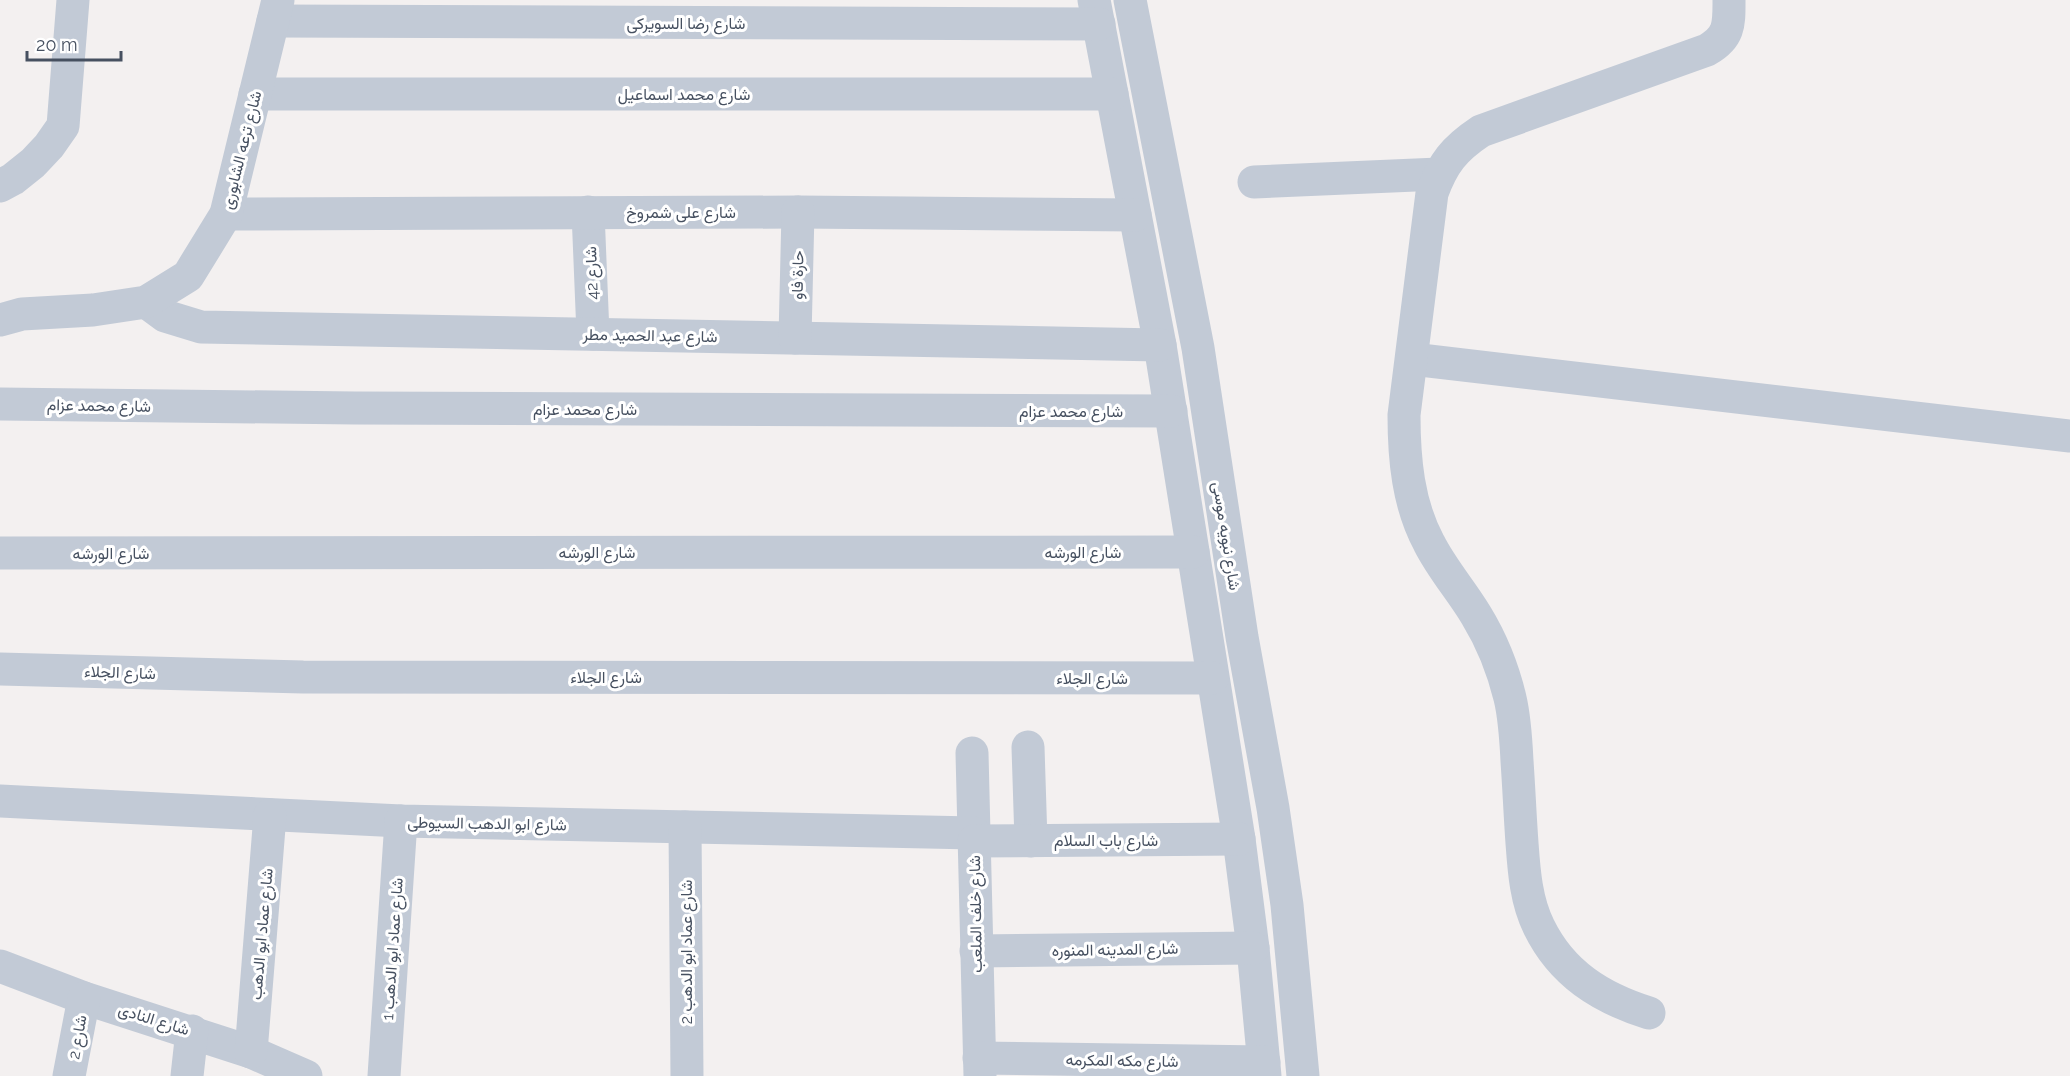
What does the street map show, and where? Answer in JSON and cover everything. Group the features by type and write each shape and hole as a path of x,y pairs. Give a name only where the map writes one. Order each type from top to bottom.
{"street":[{"path":"0,186 33,164 63,126 73,0"},
{"name":"شارع نبويه موسى","path":"1130,0 1198,348 1242,637 1273,808 1287,905 1303,1076"},
{"path":"1650,1013 1622,1005 1596,991 1572,973 1553,951 1539,926 1529,899 1524,870 1515,732 1511,701 1503,670 1476,614 1440,565 1417,516 1404,449 1404,415 1432,193 1439,174 1450,157 1464,142 1481,131 1707,50 1715,45 1727,31 1729,0"},
{"name":"شارع رضا السويركى","path":"276,10 1096,12"},
{"name":"شارع ترعه الشابورى","path":"0,320 22,314 93,310 146,302 188,276 226,213 276,10"},
{"path":"1096,12 1171,411 1239,839 1253,948 1264,1069"},
{"name":"شارع محمد اسماعيل","path":"255,94 1112,93"},
{"path":"1254,182 1439,174"},
{"name":"شارع 42","path":"588,212 593,334"},
{"name":"حارة فاو","path":"795,338 798,212"},
{"name":"شارع على شمروخ","path":"226,213 1135,214"},
{"name":"شارع عبد الحميد مطر","path":"146,302 165,316 201,327 1160,345"},
{"path":"1412,359 2070,436"},
{"name":"شارع محمد عزام","path":"0,404 366,408 1171,411"},
{"name":"شارع الورشه","path":"0,553 1193,552"},
{"name":"شارع الجلاء","path":"0,669 303,677 1212,678"},
{"path":"1028,747 1031,841"},
{"name":"شارع خلف الملعب","path":"972,753 980,1067"},
{"name":"شارع ابو الدهب السيوطى","path":"0,801 401,821 686,827 974,837"},
{"name":"شارع عماد ابو الدهب","path":"251,1052 270,815"},
{"name":"شارع عماد ابو الدهب 1","path":"384,1076 401,821"},
{"name":"شارع عماد ابو الدهب 2","path":"686,827 687,1076"},
{"name":"شارع باب السلام","path":"974,837 1031,841 1239,839"},
{"name":"شارع المدينه المنوره","path":"976,951 1253,948"},
{"name":"شارع النادى","path":"0,966 84,998 192,1031 251,1052 306,1076"},
{"name":"شارع 2","path":"69,1076 84,998"},
{"path":"187,1076 192,1031"},
{"name":"شارع مكه المكرمه","path":"980,1067 1264,1069"}]}
